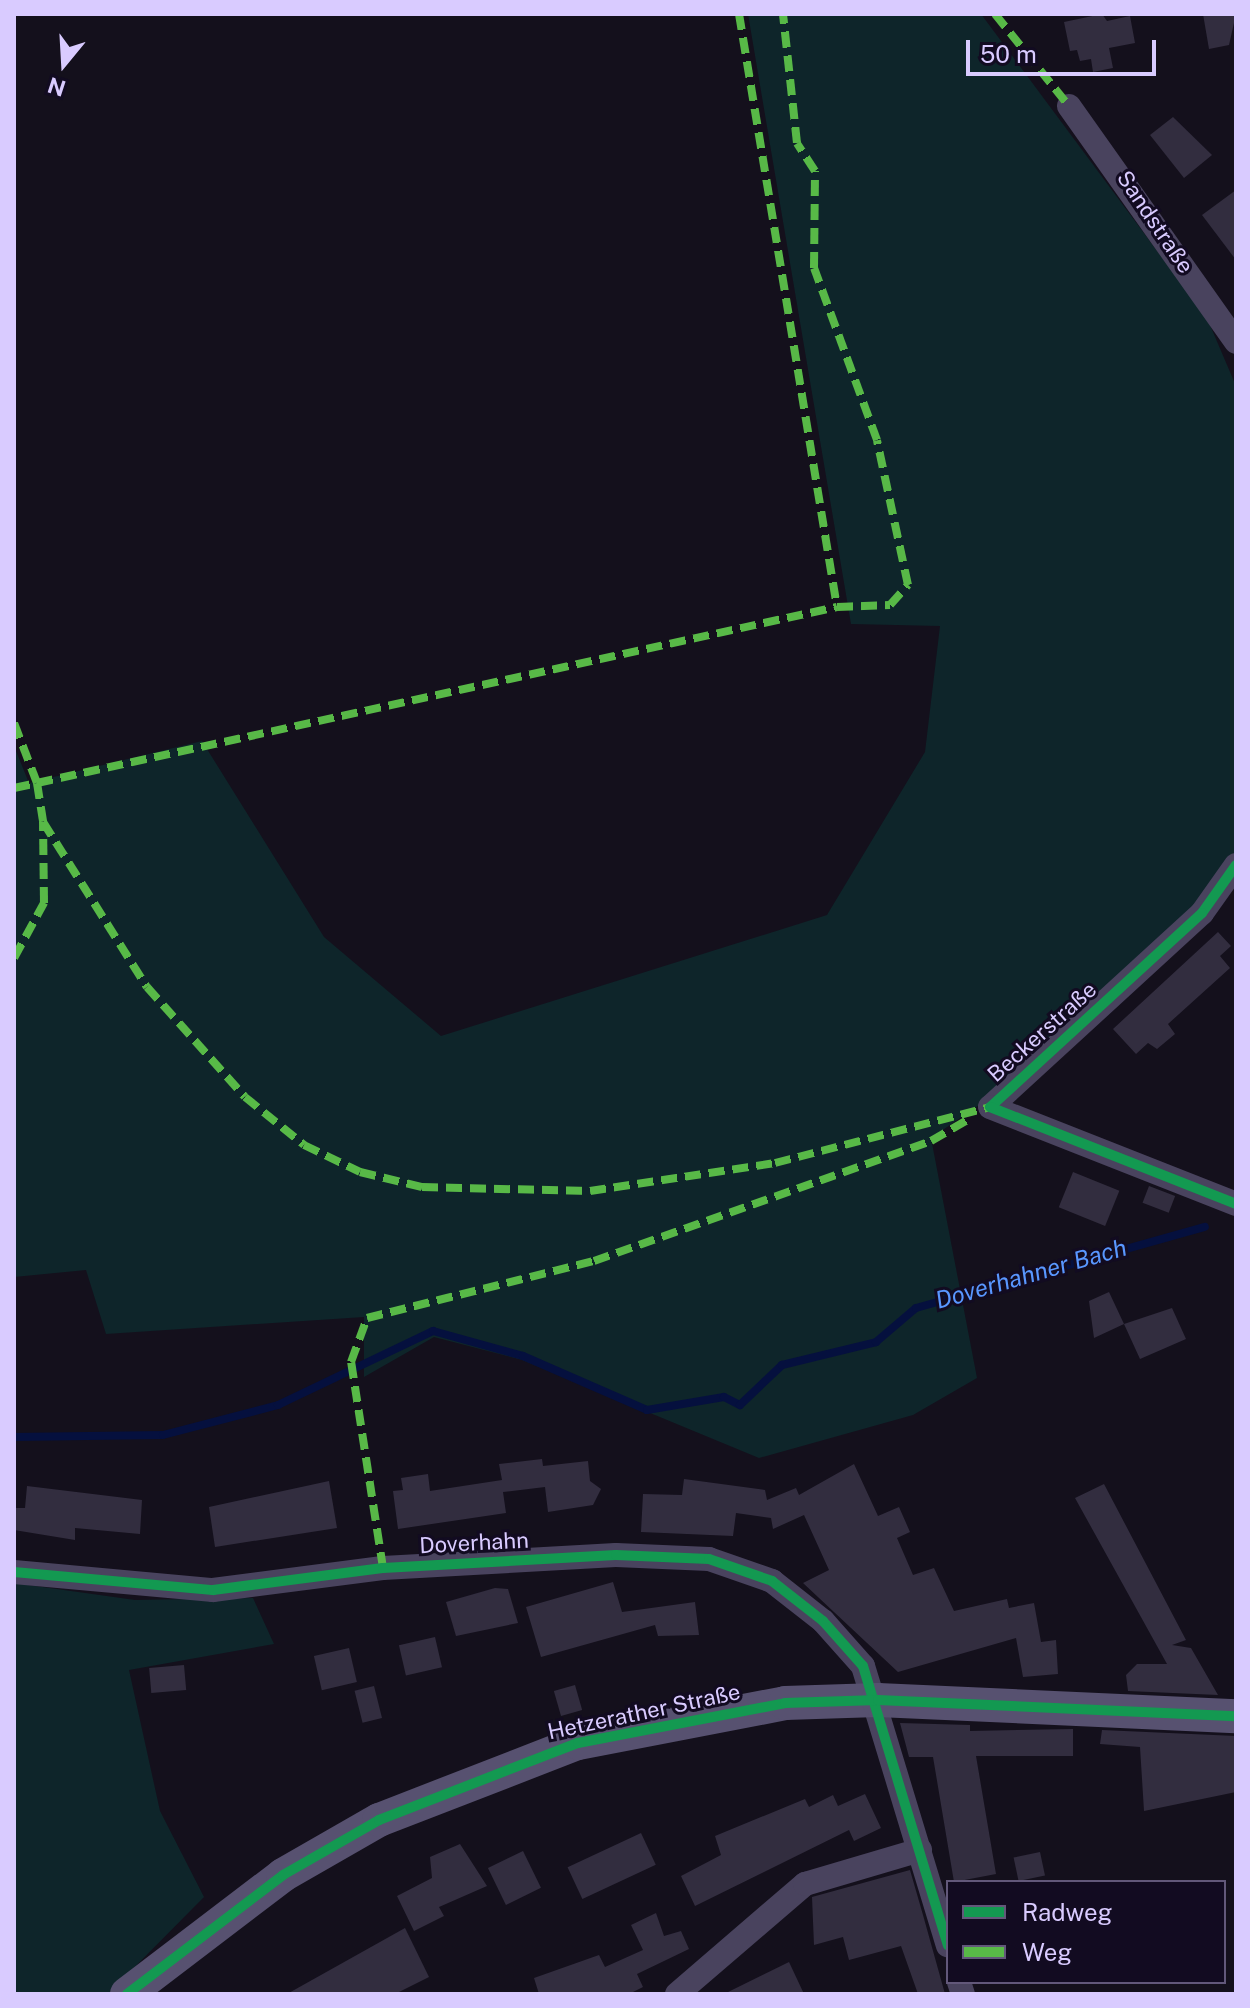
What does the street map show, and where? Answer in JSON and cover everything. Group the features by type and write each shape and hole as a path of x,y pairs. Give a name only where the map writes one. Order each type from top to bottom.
{"street":[{"name":"Sandstraße","path":"1069,106 1236,342"},
{"name":"Beckerstraße","path":"1236,865 1202,913 990,1107 1236,1204"},
{"name":"Doverhahn","path":"14,1572 213,1590 383,1568 616,1555 709,1559 772,1581 823,1621 863,1666 878,1700 946,1938"},
{"name":"Hetzerather Straße","path":"127,1994 283,1875 379,1820 493,1771 680,1720 785,1703 878,1700 1236,1716"},
{"path":"677,1994 805,1884 920,1850"}],"green space":[{"path":"748,14 981,14 1207,318 1236,386 1236,865 1032,1069 931,1138 977,1378 913,1415 759,1458 522,1360 434,1337 364,1377 364,1317 106,1334 86,1270 14,1277 14,746 29,783 202,741 324,937 441,1036 827,915 925,752 940,626 851,624"},
{"path":"14,1583 135,1600 253,1598 274,1644 129,1670 160,1811 204,1897 108,1994 14,1994"}],"building":[{"path":"1102,14 1107,21 1130,16 1135,43 1109,48 1113,68 1093,72 1091,59 1080,61 1077,50 1070,51 1064,22"},
{"path":"1203,14 1236,14 1229,45 1209,49"},
{"path":"1173,117 1212,155 1184,178 1150,135"},
{"path":"1236,190 1236,260 1202,215"},
{"path":"1218,932 1231,946 1220,956 1230,968 1168,1024 1175,1034 1157,1049 1148,1043 1136,1054 1113,1029"},
{"path":"1073,1172 1119,1191 1105,1226 1059,1207"},
{"path":"1149,1186 1175,1196 1169,1213 1143,1203"},
{"path":"1109,1292 1124,1324 1094,1338 1089,1301"},
{"path":"1172,1308 1186,1339 1140,1359 1124,1324"},
{"path":"542,1459 543,1466 588,1461 590,1481 601,1489 593,1505 548,1512 545,1487 503,1492 506,1513 398,1529 393,1491 403,1490 401,1478 428,1474 430,1491 502,1480 499,1464"},
{"path":"854,1464 878,1516 899,1507 910,1532 897,1538 913,1575 934,1568 954,1611 1007,1599 1009,1608 1034,1603 1041,1642 1056,1640 1058,1674 1023,1677 1016,1638 898,1672 803,1583 829,1570 804,1515 773,1529 771,1518 736,1513 733,1536 641,1532 643,1494 682,1495 684,1479 765,1490 767,1500 796,1488 799,1495"},
{"path":"329,1481 337,1528 215,1547 209,1507"},
{"path":"1104,1484 1186,1640 1172,1645 1191,1648 1218,1695 1128,1691 1126,1675 1137,1664 1167,1664 1075,1498"},
{"path":"27,1486 142,1500 140,1534 75,1528 75,1540 14,1530 14,1508 25,1508"},
{"path":"613,1582 622,1612 695,1602 699,1635 658,1636 655,1625 541,1657 526,1607"},
{"path":"495,1588 508,1589 518,1623 456,1636 446,1602"},
{"path":"435,1637 442,1667 406,1676 399,1645"},
{"path":"349,1648 357,1682 322,1690 314,1656"},
{"path":"184,1665 186,1690 151,1693 149,1668"},
{"path":"575,1685 582,1710 561,1716 554,1691"},
{"path":"374,1686 382,1718 363,1723 355,1691"},
{"path":"900,1723 970,1725 970,1731 1073,1729 1073,1756 976,1756 996,1874 964,1880 954,1880 933,1757 909,1757"},
{"path":"1102,1730 1236,1736 1236,1792 1144,1811 1140,1747 1100,1744"},
{"path":"865,1794 881,1828 854,1841 849,1830 695,1906 681,1876 721,1855 715,1836 805,1799 809,1807 833,1795 838,1806"},
{"path":"641,1833 656,1865 582,1899 568,1867"},
{"path":"460,1844 487,1886 439,1907 444,1916 414,1931 397,1896 432,1878 430,1857"},
{"path":"523,1851 541,1888 506,1905 488,1868"},
{"path":"1040,1852 1045,1875 1018,1880 1014,1858"},
{"path":"910,1870 945,1994 918,1994 901,1946 849,1960 843,1937 814,1945 812,1897"},
{"path":"656,1913 664,1936 681,1931 689,1949 637,1974 643,1987 629,1994 539,1994 534,1978 599,1955 605,1967 643,1950 631,1925"},
{"path":"405,1928 429,1977 395,1994 287,1994"},
{"path":"789,1962 804,1994 724,1994"}],"waterway":[{"name":"Doverhahner Bach","path":"14,1437 163,1435 278,1405 433,1331 523,1356 647,1410 724,1397 740,1405 782,1365 876,1342 916,1308 1205,1227"}],"marked path":[{"path":"739,14 837,607"},
{"path":"14,723 37,783 837,607 890,605 908,585 877,440 814,268 815,171 797,143 783,14"},
{"path":"995,14 1069,106"},
{"path":"14,788 37,783 43,822 147,987 245,1097 304,1145 360,1172 422,1187 590,1191 775,1163 990,1107"},
{"path":"14,958 44,903 43,822"},
{"path":"383,1568 351,1362 367,1318 594,1261 931,1141 969,1119"}],"cycle path":[{"path":"1236,865 1202,913 990,1107 1236,1204"},
{"path":"14,1572 213,1590 383,1568 616,1555 709,1559 772,1581 823,1621 863,1666 946,1938"},
{"path":"127,1994 283,1875 379,1820 578,1743 785,1703 878,1700 1236,1716"}]}
